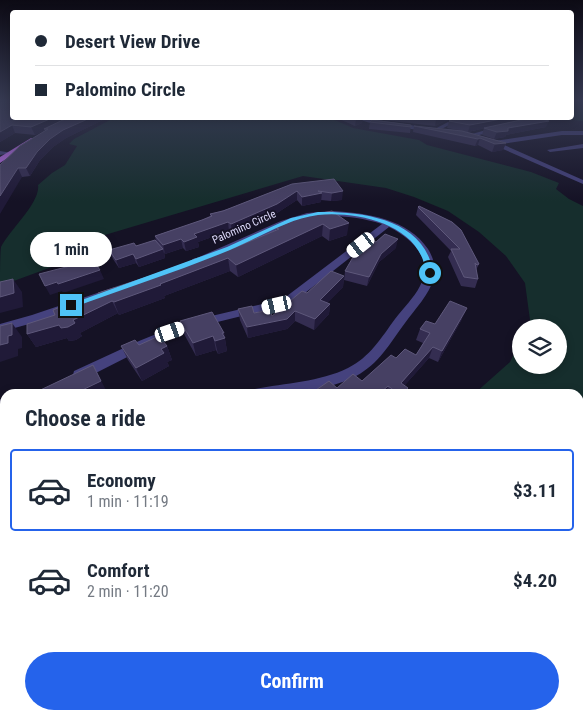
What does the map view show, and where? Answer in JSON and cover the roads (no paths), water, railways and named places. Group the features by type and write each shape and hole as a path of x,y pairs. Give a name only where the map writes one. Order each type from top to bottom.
{"main road":[{"path":"0,153 30,135"},
{"path":"0,161 9,153 41,135"}],"street":[{"path":"462,135 494,143 565,176 583,182"},
{"path":"468,136 474,135"},
{"path":"494,143 551,135"},
{"path":"550,150 583,146"},
{"path":"0,153 9,153"},
{"name":"Palomino Circle","path":"183,265 229,248 292,219 309,215 345,213 372,218 389,223 410,236 421,247 428,260 430,273 425,286 380,350 361,368 334,379 281,389"},
{"path":"66,381 170,332 190,325 287,302 389,223"},
{"path":"0,328 36,318 128,285"}]}
